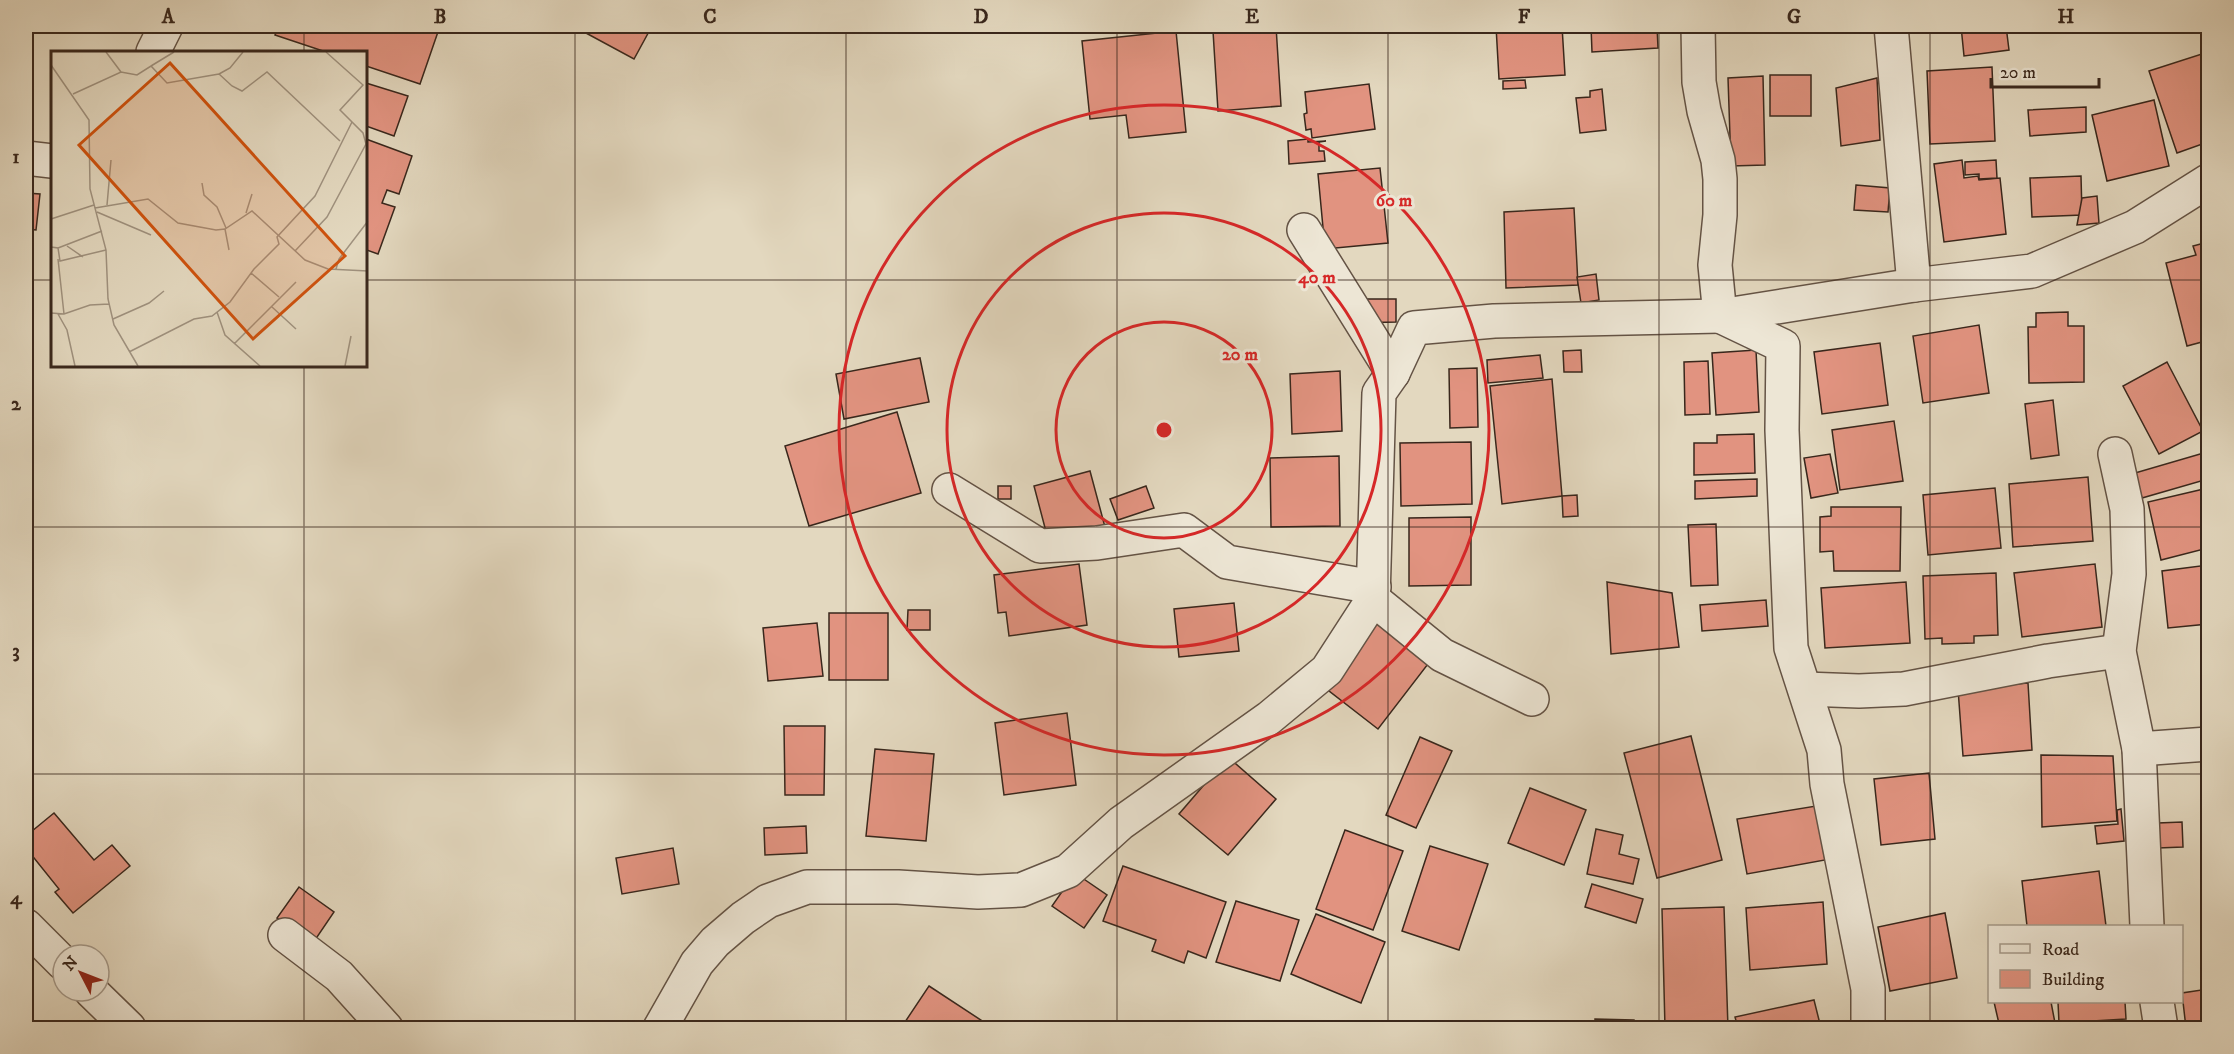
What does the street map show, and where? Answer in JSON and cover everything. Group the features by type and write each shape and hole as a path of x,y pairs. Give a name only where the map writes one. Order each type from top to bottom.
{"street":[{"path":"154,51 166,26"},
{"path":"1698,26 1699,82 1704,111 1718,159 1720,179 1720,215 1715,265 1720,316"},
{"path":"1892,26 1914,285"},
{"path":"26,158 51,161"},
{"path":"660,1029 697,963 715,942 743,918 768,901 807,887 898,887 978,892 1021,890 1068,871 1121,823 1269,718 1327,670 1373,593 1379,393 1393,373 1414,328 1494,321 1720,316 1914,285 2032,270 2135,227 2208,181"},
{"path":"1304,230 1393,373"},
{"path":"1720,316 1783,346 1782,430 1791,648 1824,750 1827,784 1868,989 1868,1029"},
{"path":"2115,454 2127,509 2129,574 2119,651 2139,748 2147,925"},
{"path":"949,490 1040,546 1097,543 1184,530 1227,562 1373,593 1442,655 1532,699"},
{"path":"1805,689 1859,691 1904,689 2048,661 2119,651"},
{"path":"2139,748 2208,744"},
{"path":"26,926 51,951"},
{"path":"285,935 339,976 386,1029"},
{"path":"103,1003 129,1029"},
{"path":"2157,1003 2161,1029"}],"building":[{"path":"278,26 440,26 420,84 368,67 368,51 323,51 275,35"},
{"path":"573,26 652,26 634,59"},
{"path":"1276,26 1281,106 1218,111 1213,31"},
{"path":"1496,26 1562,26 1565,75 1499,79"},
{"path":"1591,26 1657,26 1658,48 1592,52"},
{"path":"1961,26 2006,26 2009,50 1964,56"},
{"path":"1176,31 1186,132 1129,138 1126,115 1090,119 1082,41"},
{"path":"2208,52 2208,142 2177,153 2149,71"},
{"path":"1992,67 1995,141 1930,144 1927,71"},
{"path":"1770,75 1811,75 1811,116 1770,116"},
{"path":"1763,76 1765,165 1731,166 1728,78"},
{"path":"1877,78 1880,140 1841,146 1836,88"},
{"path":"1525,80 1526,88 1503,89 1503,81"},
{"path":"368,84 408,96 394,136 368,127"},
{"path":"1369,84 1375,129 1312,138 1311,129 1306,130 1305,92"},
{"path":"1602,89 1606,130 1580,133 1576,98 1590,97 1590,91"},
{"path":"2154,100 2169,166 2107,181 2092,115"},
{"path":"2086,107 2086,132 2030,136 2028,110"},
{"path":"1308,139 1308,142 1326,141 1319,142 1319,151 1324,151 1325,161 1289,164 1288,141"},
{"path":"368,140 412,156 399,194 387,190 382,203 395,207 378,254 368,250"},
{"path":"1962,160 1964,178 1978,176 1979,180 2000,178 2006,234 1944,242 1934,164"},
{"path":"1996,160 1997,178 1979,179 1979,174 1965,175 1965,162"},
{"path":"1380,168 1388,243 1325,249 1318,174"},
{"path":"2081,176 2082,215 2032,217 2030,178"},
{"path":"1856,185 1890,188 1888,212 1854,210"},
{"path":"26,193 40,194 36,230 26,229"},
{"path":"2097,196 2099,223 2077,225 2082,198"},
{"path":"1574,208 1578,285 1506,288 1504,212"},
{"path":"2208,242 2208,360 2206,360 2202,342 2187,346 2166,263 2196,255 2193,246"},
{"path":"1596,274 1599,300 1581,303 1577,277"},
{"path":"1353,299 1396,299 1396,322 1353,323"},
{"path":"2068,312 2068,326 2084,326 2084,382 2029,383 2028,327 2036,327 2036,313"},
{"path":"1979,325 1989,393 1923,403 1913,336"},
{"path":"1880,343 1888,405 1822,414 1814,352"},
{"path":"1581,350 1582,372 1564,372 1563,351"},
{"path":"1756,350 1759,412 1716,415 1712,353"},
{"path":"1540,355 1543,378 1488,383 1487,360"},
{"path":"920,358 929,402 844,419 836,374"},
{"path":"1708,361 1710,414 1685,415 1684,362"},
{"path":"2167,362 2203,431 2159,454 2123,386"},
{"path":"1477,368 1478,427 1450,428 1449,369"},
{"path":"1340,371 1342,431 1292,434 1290,374"},
{"path":"1552,379 1562,496 1502,504 1490,386"},
{"path":"2053,400 2059,455 2031,459 2025,404"},
{"path":"897,412 921,493 809,526 785,446"},
{"path":"1894,421 1903,481 1840,490 1832,430"},
{"path":"1754,434 1755,473 1694,475 1694,443 1717,443 1717,435"},
{"path":"1471,442 1472,504 1401,506 1400,443"},
{"path":"2207,452 2208,479 2142,498 2135,473"},
{"path":"1830,454 1838,493 1811,498 1804,458"},
{"path":"1339,456 1340,526 1271,527 1270,458"},
{"path":"1090,471 1105,527 1049,543 1034,486"},
{"path":"2088,477 2093,541 2013,547 2009,484"},
{"path":"1757,479 1757,496 1695,499 1695,481"},
{"path":"998,486 1011,486 1011,499 998,499"},
{"path":"1146,486 1154,508 1118,520 1110,499"},
{"path":"1995,488 2001,548 1928,555 1923,495"},
{"path":"2208,488 2208,548 2161,560 2148,502"},
{"path":"1577,495 1578,516 1563,517 1562,496"},
{"path":"1831,507 1901,507 1900,571 1834,571 1833,551 1820,552 1820,517 1831,516"},
{"path":"1471,517 1471,585 1409,586 1409,518"},
{"path":"1716,524 1718,585 1691,586 1688,525"},
{"path":"1079,564 1087,625 1009,636 1006,612 998,613 994,575"},
{"path":"2095,564 2102,627 2022,637 2014,573"},
{"path":"2208,565 2208,624 2168,628 2162,571"},
{"path":"1996,573 1998,635 1974,636 1974,643 1942,644 1942,638 1925,639 1923,576"},
{"path":"1607,582 1672,593 1679,647 1611,654"},
{"path":"1906,582 1910,643 1825,648 1821,588"},
{"path":"1766,600 1768,626 1702,631 1700,605"},
{"path":"1234,603 1239,651 1179,657 1174,609"},
{"path":"908,610 930,610 930,630 907,630"},
{"path":"829,613 888,613 888,680 829,680"},
{"path":"1374,621 1428,664 1378,729 1324,687"},
{"path":"817,623 823,676 768,681 763,628"},
{"path":"2028,683 2032,750 1963,756 1958,689"},
{"path":"1067,713 1076,785 1004,795 995,723"},
{"path":"784,726 825,726 824,795 785,795"},
{"path":"1691,736 1722,860 1657,878 1624,753"},
{"path":"1420,737 1452,751 1416,828 1386,815"},
{"path":"875,749 934,754 926,841 866,836"},
{"path":"2041,755 2113,756 2117,821 2042,827"},
{"path":"1228,757 1276,799 1228,855 1179,814"},
{"path":"1929,773 1935,839 1881,845 1874,779"},
{"path":"1530,788 1586,810 1564,865 1508,843"},
{"path":"1816,806 1825,860 1747,874 1737,819"},
{"path":"2121,809 2124,841 2097,844 2095,826 2118,824 2117,810"},
{"path":"54,813 94,860 112,845 130,866 73,913 55,892 59,889 26,848 26,836"},
{"path":"2182,822 2183,847 2158,848 2158,823"},
{"path":"806,826 807,853 765,855 764,828"},
{"path":"1596,829 1623,835 1619,854 1639,859 1633,884 1587,874"},
{"path":"1345,830 1403,851 1373,930 1316,909"},
{"path":"1430,846 1488,864 1459,950 1402,931"},
{"path":"673,848 679,884 622,894 616,858"},
{"path":"1123,866 1226,902 1206,958 1188,951 1184,963 1152,951 1156,940 1103,921"},
{"path":"2099,871 2106,925 2027,925 2022,881"},
{"path":"1075,873 1107,895 1084,928 1052,906"},
{"path":"1592,884 1643,899 1636,923 1585,907"},
{"path":"299,887 334,912 313,943 277,918"},
{"path":"1236,901 1299,920 1280,981 1216,962"},
{"path":"1823,902 1827,964 1750,970 1746,908"},
{"path":"1724,907 1728,1028 1665,1028 1662,909"},
{"path":"1945,913 1957,978 1890,991 1878,927"},
{"path":"1316,914 1385,942 1361,1003 1291,974"},
{"path":"929,986 993,1028 901,1028"},
{"path":"2208,989 2208,1014 2202,1015 2203,1027 2186,1028 2183,993"},
{"path":"1814,1000 1821,1028 1738,1028 1735,1017"},
{"path":"1994,1003 2051,1003 2055,1023 2030,1028 2000,1028"},
{"path":"2058,1003 2125,1003 2126,1019 2059,1023"},
{"path":"1595,1019 1634,1020 1634,1028 1595,1028"}]}
